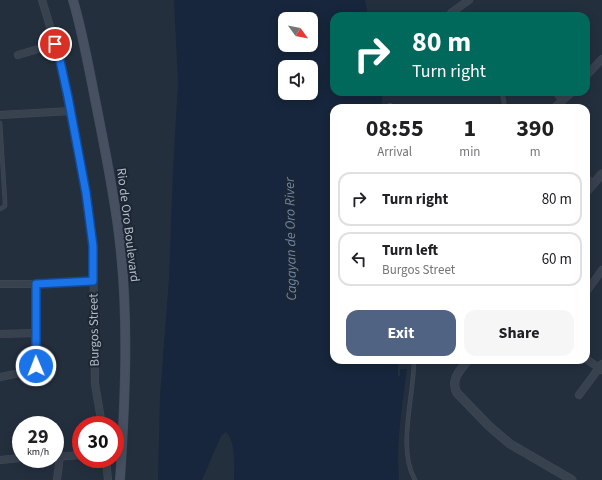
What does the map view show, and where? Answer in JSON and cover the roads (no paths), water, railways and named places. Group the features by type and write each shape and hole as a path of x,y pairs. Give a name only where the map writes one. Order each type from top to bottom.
{"main road":[{"name":"Rio de Oro Boulevard","path":"73,0 99,122 120,244 125,348 124,418 120,480"}],"street":[{"name":"Burgos Street","path":"42,0 59,56 86,193 93,246 96,384 101,416"},
{"path":"452,12 469,0"},
{"path":"18,55 55,44"},
{"path":"590,72 602,59"},
{"path":"560,96 563,100"},
{"path":"558,104 568,96"},
{"path":"0,115 71,111"},
{"path":"590,187 602,174"},
{"path":"590,286 602,270"},
{"path":"0,284 93,281"},
{"path":"0,377 34,370 36,366 36,284"},
{"path":"0,334 36,333"},
{"path":"579,395 601,368 590,361"},
{"path":"465,364 456,376 454,382 454,388 457,393 489,426 510,444 572,480"},
{"path":"0,460 12,459"},
{"path":"57,480 58,468"},
{"path":"108,468 108,480"}],"lane":[{"path":"0,123 5,206 0,209"},
{"path":"590,179 594,182"},
{"path":"414,364 407,450 408,464 415,480"}],"water":[{"name":"Cagayan de Oro River","path":"174,0 365,0 367,12 330,12 330,96 382,96 382,104 330,104 330,364 398,364 398,376 400,376 400,369 407,369 401,410 398,452 399,480 234,480 233,448 226,432 221,436 202,480 158,480 160,396 169,279 178,83"}]}
